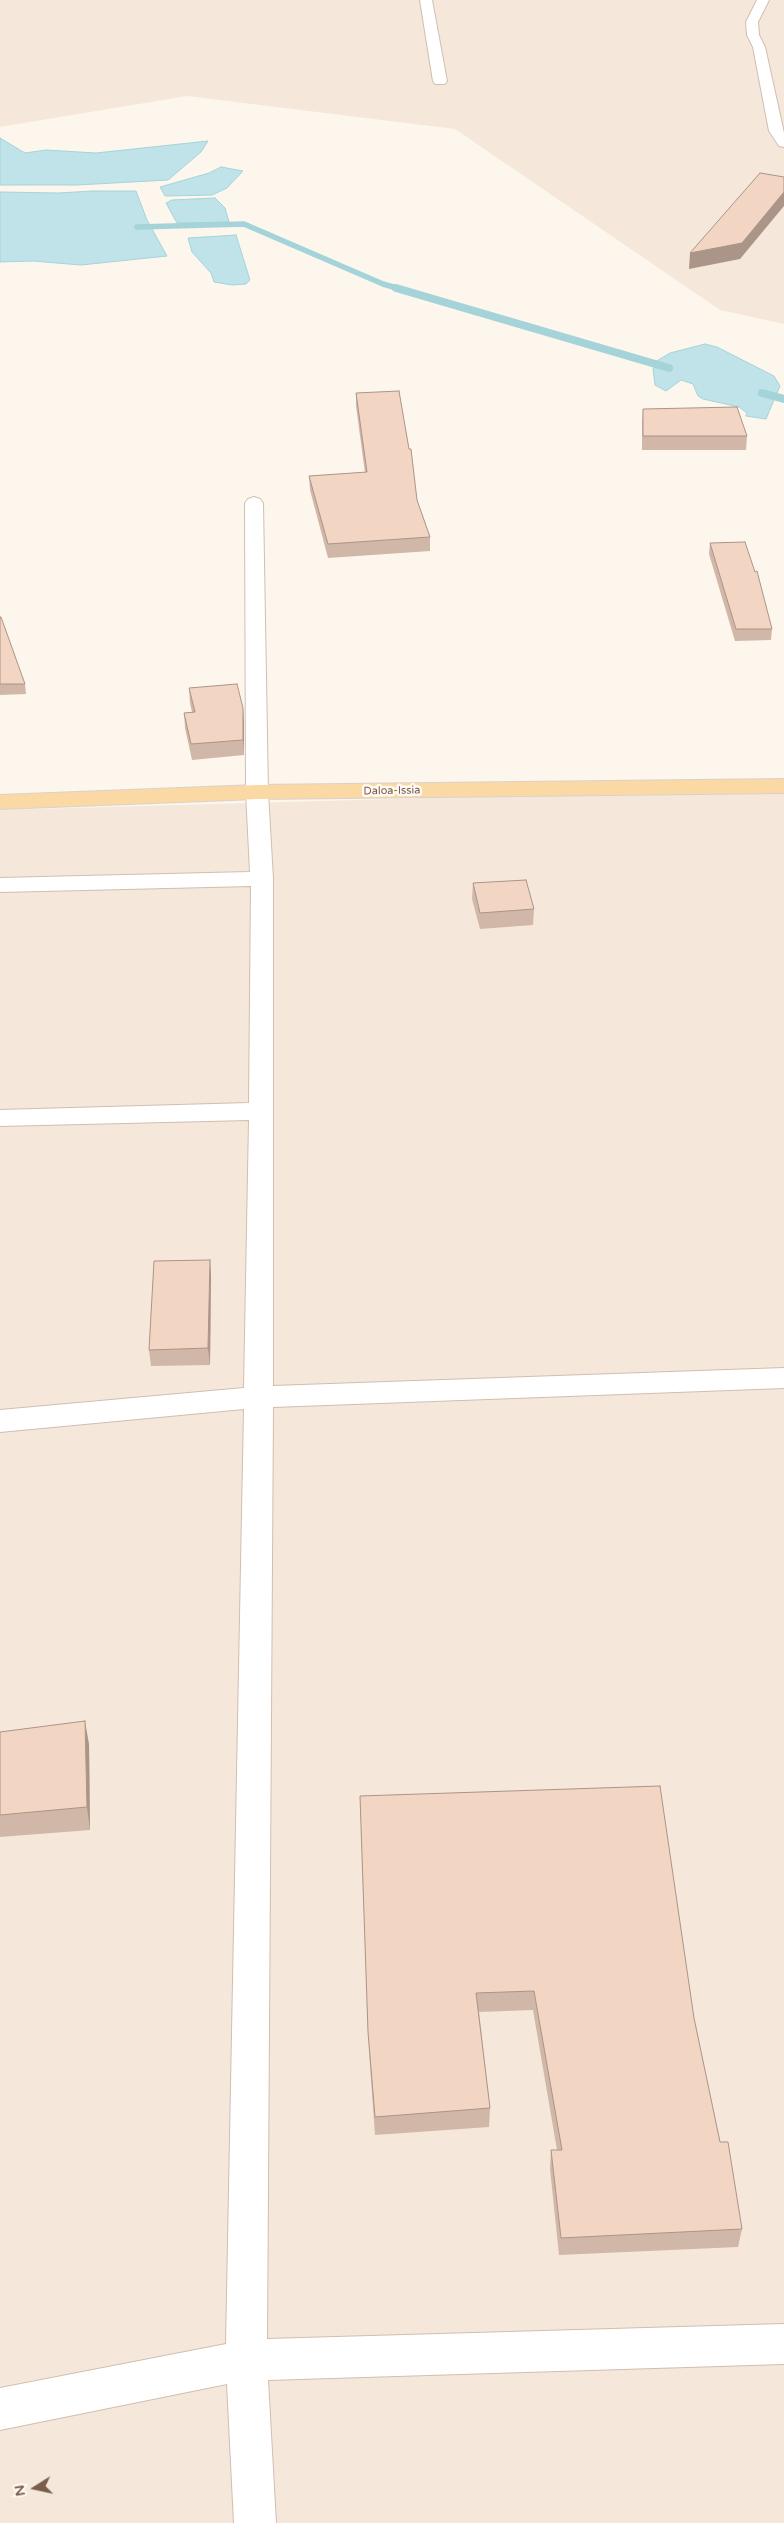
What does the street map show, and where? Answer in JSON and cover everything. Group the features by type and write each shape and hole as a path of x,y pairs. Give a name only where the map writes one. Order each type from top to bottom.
{"main road":[{"name":"Daloa-Issia","path":"0,802 257,792 784,786"}],"street":[{"path":"426,0 440,81"},
{"path":"778,6 763,0 752,22 753,35 759,48 776,131 784,143"},
{"path":"254,503 257,792 262,880 262,1112 246,2360 255,2523"},
{"path":"0,885 262,880"},
{"path":"0,1118 262,1112"},
{"path":"0,1421 258,1397 784,1378"},
{"path":"0,2409 246,2360 784,2344"}],"shaded area":[{"path":"0,0 784,0 784,324 720,310 455,129 187,96 0,127"},
{"path":"784,788 784,2523 0,2523 0,810"}],"water":[{"path":"0,138 25,153 46,150 96,153 208,141 201,152 168,180 77,185 0,185"},
{"path":"221,167 243,171 227,188 212,195 165,196 160,187 209,173"},
{"path":"136,191 147,220 167,256 81,265 33,261 0,262 0,192 58,193"},
{"path":"215,198 225,208 229,222 177,223 166,203 172,200"},
{"path":"236,235 250,280 246,284 232,285 214,282 211,273 192,252 188,238"},
{"path":"705,344 717,347 774,376 780,386 766,419 746,416 747,413 739,407 703,399 698,396 693,384 681,380 666,391 655,385 653,369 655,362 670,353"}],"building":[{"path":"760,173 784,177 784,192 742,243 690,253"},
{"path":"399,391 409,449 411,449 417,500 430,537 328,544 309,476 367,472 356,393"},
{"path":"737,407 747,436 643,436 643,409"},
{"path":"745,542 755,572 757,571 772,629 736,629 710,543"},
{"path":"1,617 25,684 0,684"},
{"path":"237,684 243,708 243,740 191,744 184,713 195,712 189,688"},
{"path":"526,880 534,909 480,913 473,883"},
{"path":"210,1260 208,1348 149,1350 154,1261"},
{"path":"85,1721 87,1807 0,1815 0,1732"},
{"path":"660,1786 694,2018 720,2142 728,2142 742,2229 561,2238 551,2150 562,2150 534,1991 476,1993 490,2108 375,2117 368,2032 360,1796"}],"waterway":[{"path":"137,227 244,224 383,284 400,289"},
{"path":"396,288 669,368"},
{"path":"762,393 784,399"}]}
